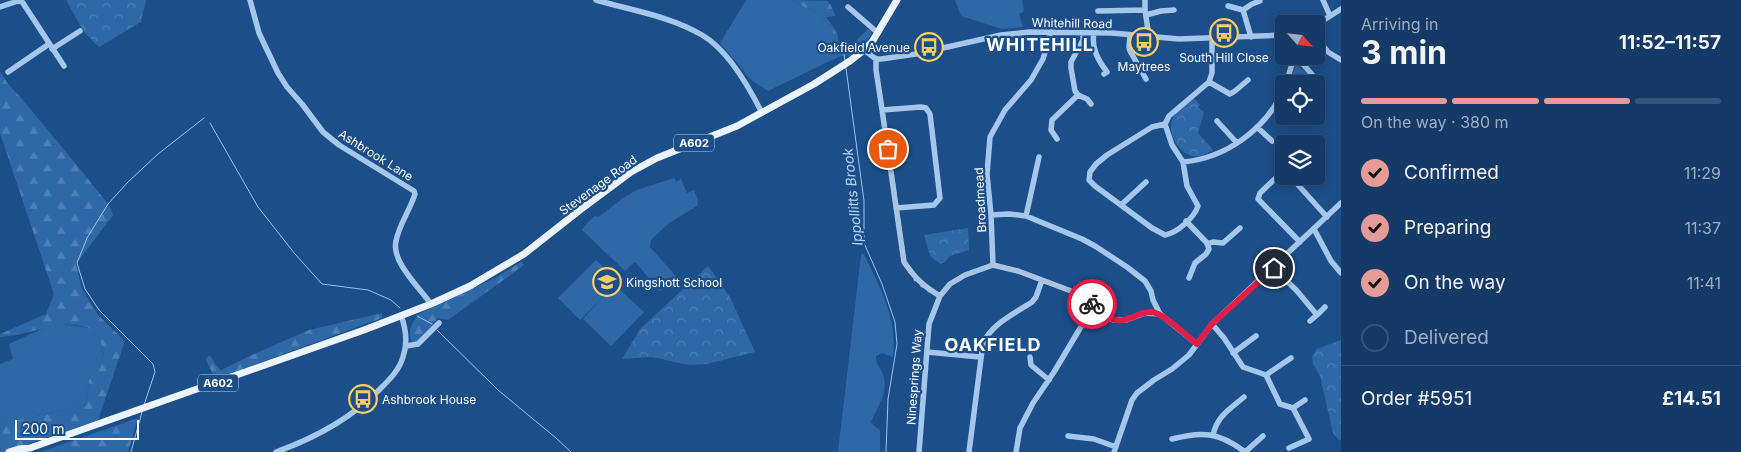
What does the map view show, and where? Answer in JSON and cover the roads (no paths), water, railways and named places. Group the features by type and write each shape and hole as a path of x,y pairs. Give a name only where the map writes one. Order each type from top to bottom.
{"main road":[{"name":"Stevenage Road","path":"28,450 284,359 431,304 470,286 524,254 631,172 657,158 737,126 814,84 850,61 864,50 878,33 896,0"},
{"name":"A602","path":"10,452 19,449 28,450"}],"street":[{"path":"0,7 21,0 64,66"},
{"name":"Ashbrook Lane","path":"250,0 259,33 278,73 323,132 339,145 414,191 413,201 396,240 395,249 405,272 431,304"},
{"path":"596,0 678,23 703,35 726,56 742,77 762,113"},
{"path":"1145,0 1149,37"},
{"path":"1228,6 1243,10 1259,0"},
{"path":"1323,0 1330,16"},
{"path":"848,7 878,33"},
{"path":"1098,11 1145,12 1174,10"},
{"path":"1243,10 1251,37"},
{"path":"1325,19 1341,10"},
{"path":"8,72 50,46 80,31"},
{"name":"Whitehill Road","path":"876,59 916,54 1006,34 1029,32 1094,33 1179,39 1275,36"},
{"name":"Broadmead","path":"993,265 987,174 990,137 1005,110 1039,66 1049,45 1051,32"},
{"path":"1083,33 1083,40 1071,62 1071,68 1075,91 1078,95 1087,98 1091,104"},
{"path":"1094,33 1092,44 1107,72"},
{"path":"1130,35 1130,52 1146,79"},
{"path":"1165,124 1172,145 1183,162 1187,186 1198,206 1195,213 1186,222 1168,234 1162,235 1095,186 1090,180 1090,172 1096,164 1121,146 1152,127 1165,124 1170,116 1209,82 1212,72 1212,39"},
{"path":"1325,48 1341,60"},
{"path":"864,50 876,59 876,70 904,262 915,278 926,288 940,296"},
{"path":"1304,65 1312,75"},
{"path":"1209,82 1230,94 1248,80"},
{"path":"1058,140 1051,130 1052,120 1078,95"},
{"path":"1183,162 1206,158 1237,143 1268,116 1275,105"},
{"path":"882,110 920,106 926,108 930,114 940,198 934,205 896,208"},
{"path":"1217,121 1237,143"},
{"path":"1257,127 1272,141"},
{"path":"1026,216 1039,158"},
{"path":"1275,179 1260,194 1258,199 1300,242"},
{"path":"1121,205 1146,182"},
{"path":"1298,185 1327,217"},
{"path":"1068,436 1094,439 1115,449 1132,400 1137,393 1189,355 1212,324 1274,268 1341,203"},
{"path":"991,215 1009,214 1026,216 1082,239 1127,267 1149,287 1160,314 1197,344"},
{"path":"1186,222 1208,244 1209,249 1195,263 1189,278"},
{"path":"1208,244 1213,242 1222,243 1235,237 1240,228"},
{"path":"1314,230 1331,261 1341,273"},
{"path":"993,265 1018,271 1079,294 1107,318 1120,321 1145,313 1160,314"},
{"name":"Ninesprings Way","path":"918,452 928,324 940,296 950,284 965,275 993,265"},
{"path":"1274,268 1317,315"},
{"path":"969,452 982,343 994,326 1032,302 1036,297 1042,280"},
{"path":"1145,313 1153,300"},
{"path":"1016,452 1020,428 1033,403 1085,320 1096,307"},
{"path":"1310,321 1325,307"},
{"path":"276,452 318,435 340,422 365,404 395,373 406,346 406,334 401,315"},
{"path":"406,346 418,344 439,323"},
{"path":"1212,324 1244,367 1266,375 1280,404 1293,408 1309,439 1289,448"},
{"path":"1233,352 1256,336"},
{"path":"927,352 980,356"},
{"path":"1030,357 1028,367 1049,380"},
{"path":"1266,375 1292,358"},
{"path":"1213,436 1216,423 1244,397"},
{"path":"1293,408 1305,400"},
{"path":"1172,439 1191,434 1213,436 1230,442 1245,452 1263,436"}],"waterway":[{"name":"Ippollitts Brook","path":"844,54 845,61"},
{"name":"Ippollitts Brook","path":"846,68 864,201 864,243 882,284 895,322 897,344 888,399 886,452"},
{"path":"144,405 155,372 153,364 99,310 85,289 77,263 87,238 108,204 158,154 204,118"},
{"path":"210,123 258,207 295,254 322,284 368,290 391,300 400,308"},
{"path":"417,316 432,324"},
{"path":"437,330 498,390 571,452"},
{"path":"131,452 142,412"}],"place":[{"name":"South Hill Close","path":"1224,33"},
{"name":"Maytrees","path":"1144,42"},
{"name":"Oakfield Avenue","path":"929,47"},
{"name":"Kingshott School","path":"607,282"},
{"name":"Ashbrook House","path":"363,399"}],"district":[{"name":"WHITEHILL","path":"1040,44"},
{"name":"OAKFIELD","path":"993,344"}]}
